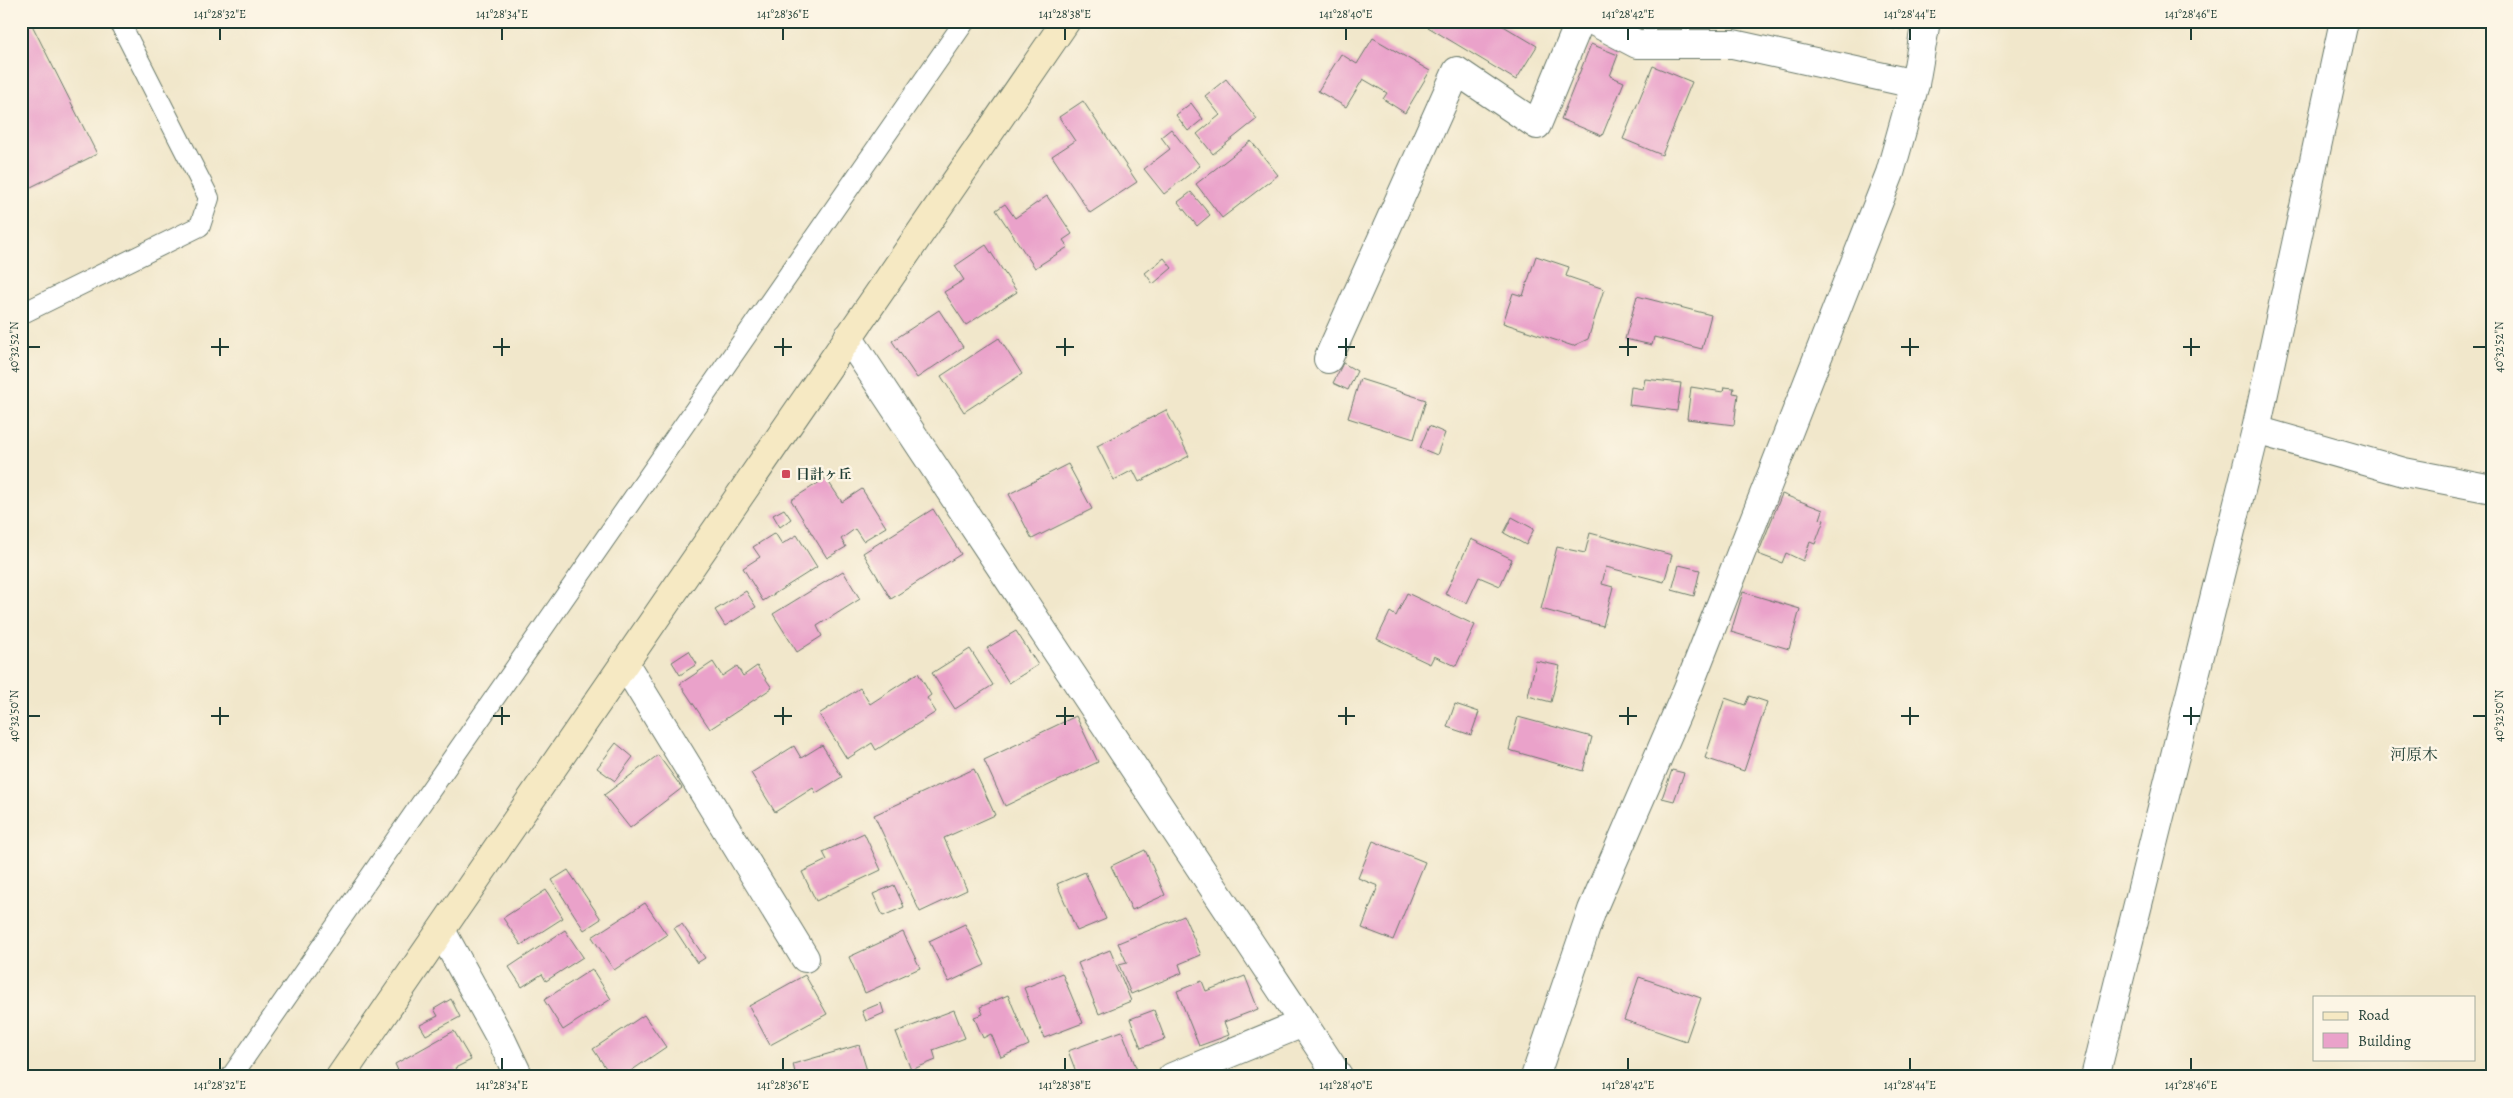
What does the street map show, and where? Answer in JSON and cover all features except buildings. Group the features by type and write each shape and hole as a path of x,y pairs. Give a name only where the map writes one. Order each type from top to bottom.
{"street":[{"path":"340,1077 442,932 1066,21"},
{"path":"1328,359 1457,71 1537,125 1580,21"},
{"path":"1593,21 1637,44 1733,44 1915,84"},
{"path":"1535,1077 1592,910 1688,688 1890,173 1915,84 1926,21"},
{"path":"2095,1077 2256,430 2344,21"},
{"path":"848,337 1339,1077"},
{"path":"2256,430 2404,472 2492,488"},
{"path":"625,664 805,958"},
{"path":"442,932 501,1038 519,1077"},
{"path":"1172,1077 1304,1022"}],"lane":[{"path":"21,314 200,226 209,198 119,21"},
{"path":"231,1077 965,21"}],"place":[{"name":"日計ヶ丘","path":"786,474"}],"district":[{"name":"河原木","path":"2414,754"}]}
